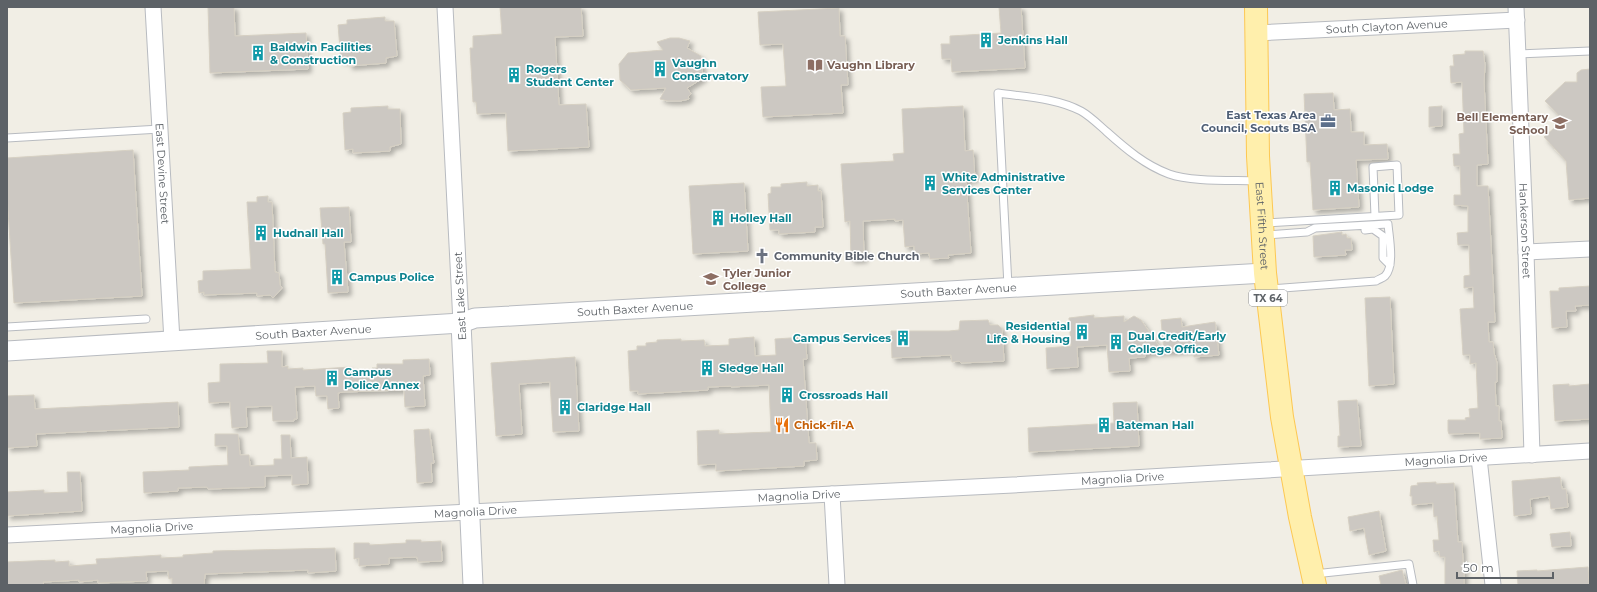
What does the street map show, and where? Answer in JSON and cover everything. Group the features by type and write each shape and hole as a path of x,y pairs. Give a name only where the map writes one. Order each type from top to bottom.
{"main road":[{"name":"East Fifth Street","path":"1256,7 1259,181 1266,282 1275,364 1291,469 1314,580"}],"street":[{"name":"East Devine Street","path":"153,7 172,341"},
{"name":"East Lake Street","path":"445,7 473,585"},
{"name":"South Clayton Avenue","path":"1256,33 1517,14"},
{"name":"Hankerson Street","path":"1517,14 1532,455"},
{"path":"1526,252 1590,249"},
{"name":"South Baxter Avenue","path":"7,351 461,323 475,318 1008,288 1266,282"},
{"name":"Magnolia Drive","path":"7,535 832,494 1590,451"},
{"path":"1480,458 1493,585"},
{"path":"832,494 837,585"}],"lane":[{"path":"1518,54 1590,51"},
{"path":"1008,288 998,93 1042,99 1081,111 1136,157 1171,175 1191,178 1259,181"},
{"path":"7,138 160,129"},
{"path":"1263,229 1375,216 1399,215 1397,165 1373,167 1375,216"},
{"path":"1266,282 1376,281 1386,275 1390,265 1388,224 1315,228 1307,232"},
{"path":"1263,229 1314,233 1374,229 1383,236 1384,258 1390,265"},
{"path":"7,327 146,318"},
{"path":"1314,580 1408,564 1413,585"}],"building":[{"name":"Baldwin Facilities & Construction","path":"208,7 234,7 235,36 306,33 308,69 210,73"},
{"name":"Rogers Student Center","path":"500,7 581,7 583,36 555,37 559,105 586,104 589,147 508,151 506,113 477,114 476,102 473,102 470,48 473,48 473,36 502,34"},
{"name":"Jenkins Hall","path":"999,7 1021,7 1025,68 952,72 951,59 942,59 941,44 950,44 950,36 1001,33"},
{"name":"Vaughn Library","path":"839,8 840,36 845,36 848,85 841,85 843,113 763,117 761,87 786,86 783,44 760,45 758,12"},
{"path":"385,17 385,21 394,21 397,56 386,58 386,63 349,66 349,60 341,61 338,25 347,24 347,20"},
{"name":"Vaughn Conservatory","path":"670,38 679,38 690,41 687,48 701,56 703,78 687,88 691,94 688,97 689,99 668,101 660,99 666,88 631,90 620,80 619,64 628,53 663,50 657,42"},
{"path":"1465,51 1483,51 1485,65 1484,82 1488,164 1477,165 1477,186 1488,186 1495,322 1488,322 1489,342 1493,342 1497,363 1497,382 1495,382 1496,406 1499,406 1499,421 1501,421 1502,438 1480,439 1480,433 1449,434 1448,431 1448,420 1466,420 1465,418 1470,417 1469,409 1478,408 1476,363 1470,364 1470,355 1463,355 1460,309 1474,308 1473,287 1464,288 1464,276 1470,275 1469,245 1458,245 1457,233 1468,232 1468,206 1454,205 1454,195 1461,195 1460,166 1454,166 1453,154 1460,154 1459,134 1464,133 1462,82 1451,83 1450,66 1454,66 1453,55 1465,54"},
{"path":"1590,69 1590,198 1569,200 1566,161 1544,137 1563,120 1545,101 1565,82 1577,82 1577,73 1581,70"},
{"name":"East Texas Area Council, Scouts BSA","path":"1333,93 1334,110 1350,109 1351,132 1364,132 1364,145 1387,144 1388,159 1356,160 1359,207 1313,210 1310,162 1307,162 1304,94"},
{"path":"388,106 388,109 400,109 401,144 390,147 390,151 353,153 353,149 345,150 343,113 351,112 351,108"},
{"name":"White Administrative Services Center","path":"963,106 965,151 973,150 975,179 966,180 971,253 948,255 949,258 930,259 929,253 915,254 914,246 905,247 903,220 895,221 895,219 863,221 864,259 851,260 850,221 845,222 841,164 894,161 893,154 904,153 902,109"},
{"path":"1442,106 1442,126 1429,127 1429,107"},
{"path":"133,150 142,296 14,303 7,195 7,158"},
{"path":"807,182 807,186 818,185 818,191 821,191 823,227 815,227 815,232 779,234 779,230 770,230 768,194 771,193 771,187 781,187 781,184"},
{"name":"Holley Hall","path":"744,183 748,251 693,254 689,186"},
{"name":"Hudnall Hall","path":"268,196 268,202 272,202 275,272 279,273 280,285 282,288 273,298 270,295 257,296 257,293 204,295 204,292 199,293 198,281 203,280 203,271 251,269 247,202 257,202 257,197"},
{"path":"349,207 351,242 344,242 348,292 328,293 325,244 323,244 320,208"},
{"path":"1342,232 1342,235 1346,234 1347,238 1351,238 1352,250 1345,250 1346,255 1314,257 1313,236"},
{"path":"1590,286 1590,305 1575,306 1576,311 1566,311 1567,327 1552,328 1550,291 1559,291 1559,288"},
{"path":"1390,297 1394,384 1369,386 1365,298"},
{"path":"1094,315 1094,318 1124,316 1124,322 1134,316 1141,320 1163,352 1145,353 1145,357 1129,358 1130,371 1109,372 1107,345 1077,347 1078,367 1047,369 1046,348 1071,346 1069,318"},
{"path":"1181,318 1182,327 1215,322 1219,355 1194,357 1193,350 1164,352 1161,320"},
{"path":"988,320 990,325 998,325 1002,329 1004,361 952,362 951,355 892,358 891,331 959,330 960,321"},
{"path":"754,337 755,356 776,355 775,339 805,337 807,359 803,359 809,443 816,443 817,460 804,461 804,466 716,471 716,464 698,465 697,431 719,430 719,434 771,432 769,385 708,387 708,390 638,394 638,391 630,391 628,351 637,350 637,346 646,346 646,343 657,342 657,340 704,340 705,346 729,345 729,339"},
{"path":"267,351 282,351 282,367 288,366 288,369 303,368 303,370 350,367 350,372 372,372 372,368 377,368 377,364 403,364 403,360 429,359 430,375 423,376 425,406 405,407 404,390 338,393 339,408 328,409 327,396 316,396 315,386 295,387 297,419 294,419 294,421 273,421 272,406 246,407 247,427 232,428 230,402 209,403 208,383 220,382 220,364 268,363"},
{"name":"Claridge Hall","path":"575,357 579,431 553,432 550,382 519,384 522,434 496,436 491,363"},
{"path":"1569,384 1569,386 1590,384 1590,419 1555,421 1553,385"},
{"path":"34,395 35,409 178,402 179,427 36,434 37,446 7,448 7,396"},
{"path":"1357,400 1361,446 1338,447 1338,436 1340,436 1338,401"},
{"name":"Bateman Hall","path":"1137,402 1139,446 1029,452 1028,428 1114,423 1113,403"},
{"path":"429,429 434,463 431,463 432,482 417,483 414,430"},
{"path":"215,434 238,434 240,455 249,455 250,466 274,465 274,459 282,459 281,435 290,435 291,458 307,457 308,484 292,485 292,475 265,476 265,487 208,489 207,487 178,488 178,491 144,493 143,472 189,470 189,467 228,465 227,446 215,446"},
{"path":"67,472 80,472 82,511 7,516 7,492 44,490 44,493 68,492"},
{"path":"1560,477 1562,489 1566,489 1568,507 1551,509 1549,496 1530,499 1531,514 1514,516 1512,481"},
{"path":"1436,482 1436,484 1454,483 1458,542 1462,542 1464,585 1445,585 1445,557 1440,557 1439,551 1434,552 1433,540 1439,540 1437,516 1434,517 1433,503 1412,505 1412,496 1410,496 1411,486 1418,485 1417,483"},
{"path":"1379,511 1386,551 1369,555 1364,528 1350,531 1348,517"},
{"path":"1570,532 1571,546 1552,547 1550,534"},
{"path":"406,540 421,540 421,542 441,541 442,561 418,562 417,557 389,558 389,564 359,566 359,558 354,559 354,543 369,543 370,545 406,543"},
{"path":"335,548 336,571 308,573 308,570 205,574 204,585 172,585 172,578 169,579 168,571 146,572 147,581 98,583 98,580 79,582 79,580 43,582 44,585 7,585 7,562 55,560 55,562 69,561 69,566 97,564 96,559 161,555 161,558 183,557 183,555 213,553 213,551"},
{"path":"1588,567 1589,585 1518,585 1517,571"},
{"path":"1402,570 1406,585 1381,585 1379,576"}],"place":[{"name":"Jenkins Hall","path":"986,40"},
{"name":"Baldwin Facilities & Construction","path":"258,53"},
{"name":"Vaughn Library","path":"815,65"},
{"name":"Vaughn Conservatory","path":"660,69"},
{"name":"Rogers Student Center","path":"514,75"},
{"name":"East Texas Area Council, Scouts BSA","path":"1328,121"},
{"name":"Bell Elementary School","path":"1560,123"},
{"name":"White Administrative Services Center","path":"930,183"},
{"name":"Masonic Lodge","path":"1335,188"},
{"name":"Holley Hall","path":"718,218"},
{"name":"Hudnall Hall","path":"261,233"},
{"name":"Community Bible Church","path":"762,256"},
{"name":"Campus Police","path":"337,277"},
{"name":"Tyler Junior College","path":"711,279"},
{"name":"Residential Life & Housing","path":"1082,332"},
{"name":"Campus Services","path":"903,338"},
{"name":"Dual Credit/Early College Office","path":"1116,342"},
{"name":"Sledge Hall","path":"707,368"},
{"name":"Campus Police Annex","path":"332,378"},
{"name":"Crossroads Hall","path":"787,395"},
{"name":"Claridge Hall","path":"565,407"},
{"name":"Chick-fil-A","path":"782,425"},
{"name":"Bateman Hall","path":"1104,425"}]}
